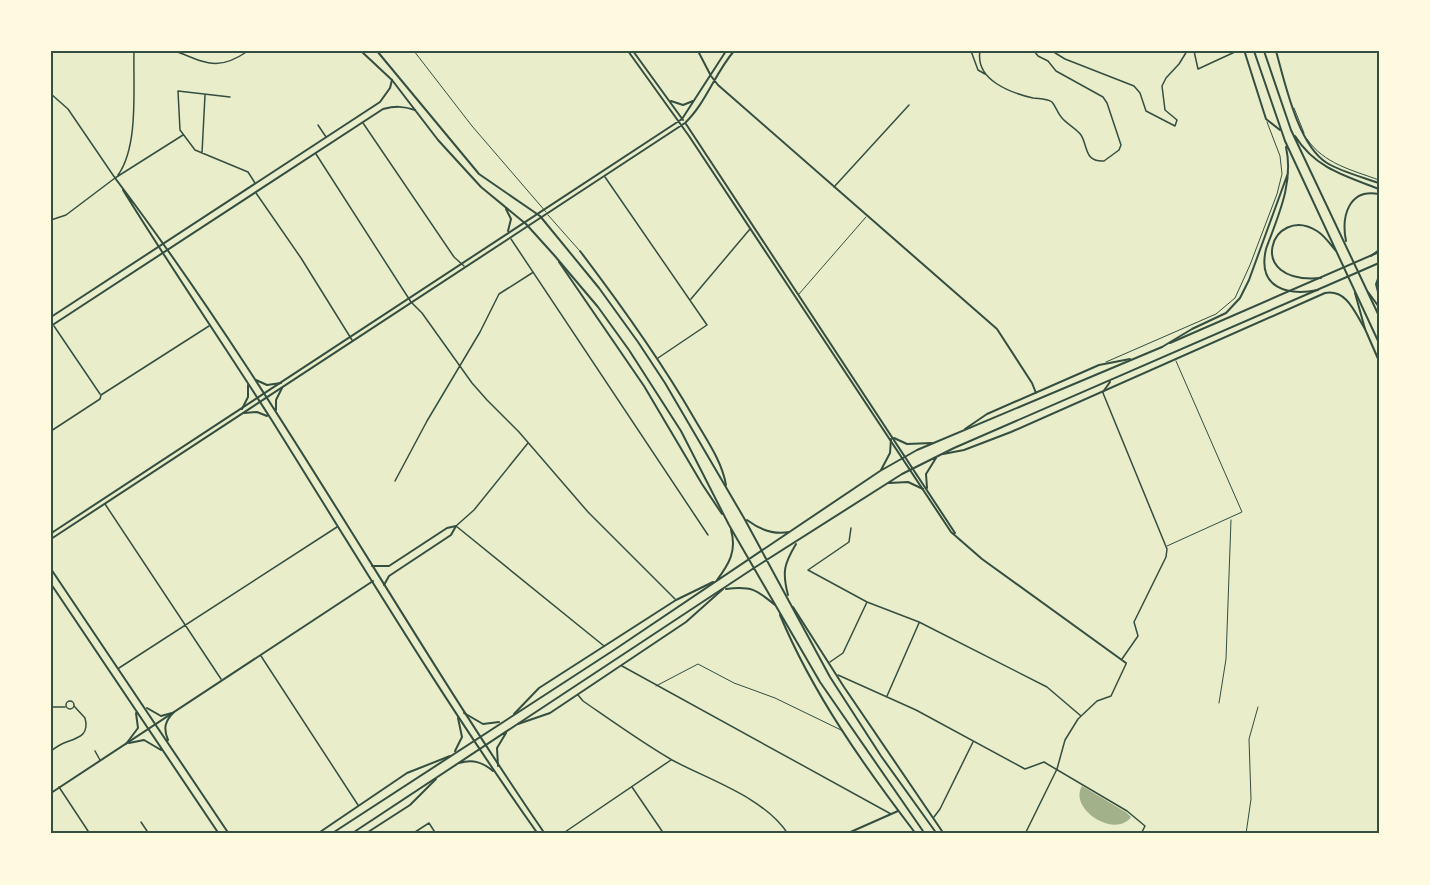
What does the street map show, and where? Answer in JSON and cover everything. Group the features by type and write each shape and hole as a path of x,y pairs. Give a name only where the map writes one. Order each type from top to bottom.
{"main road":[{"path":"362,51 392,80 481,187 528,226 598,307 655,388 681,431 729,525 732,536 732,554 728,565 716,581 676,600 539,688 514,714"},
{"path":"377,51 479,174 541,217 599,288 639,342 744,518 819,658 881,756 937,834"},
{"path":"628,51 683,124 799,294 892,439 906,444 935,443"},
{"path":"633,51 682,119 750,228 956,536 982,559 1126,663"},
{"path":"51,539 408,298 682,119 726,51"},
{"path":"52,533 267,398 683,124 693,115 718,71 734,51"},
{"path":"1247,51 1245,53 1266,119 1281,130"},
{"path":"1254,51 1285,141 1379,343"},
{"path":"1264,51 1291,130 1379,316"},
{"path":"1276,51 1306,141 1321,158 1340,168 1379,182"},
{"path":"699,52 716,83 997,329 1036,393"},
{"path":"51,317 380,102 390,88 392,80"},
{"path":"669,100 683,105 695,99"},
{"path":"380,102 385,104 383,109"},
{"path":"52,325 383,109 403,106 415,110"},
{"path":"1291,130 1307,152 1325,167 1379,189"},
{"path":"1285,141 1288,173 1284,200 1264,256 1266,272 1269,279 1281,289 1289,292 1318,290"},
{"path":"1161,347 1226,313 1240,298 1288,173"},
{"path":"116,178 164,243 254,378 484,746 545,834"},
{"path":"116,178 162,254 260,402 472,741 538,834"},
{"path":"1348,249 1344,229 1347,210 1358,196 1370,192 1379,194"},
{"path":"504,206 511,219 507,234"},
{"path":"1321,278 1300,279 1280,270 1273,258 1272,245 1277,235 1287,228 1299,225 1318,231 1338,254"},
{"path":"580,251 658,358 714,452 721,467 726,488"},
{"path":"332,834 880,471 905,457 1214,326 1379,251"},
{"path":"554,255 644,386 835,705 925,834"},
{"path":"351,834 754,568 912,469 939,455 1379,263"},
{"path":"1379,276 1376,284 1379,296"},
{"path":"1365,287 1379,307"},
{"path":"1354,291 1365,329 1379,360"},
{"path":"925,489 926,474 939,455 974,446 1329,292 1343,296 1365,329"},
{"path":"963,431 987,414 1099,365 1136,358"},
{"path":"254,378 267,385 281,383"},
{"path":"1103,392 1110,381"},
{"path":"243,411 248,397 247,382"},
{"path":"276,413 276,400 282,388"},
{"path":"243,411 257,412 270,418"},
{"path":"880,471 890,453 892,439"},
{"path":"886,484 908,482 925,489"},
{"path":"744,518 768,531 791,532"},
{"path":"372,566 389,567 447,528 456,526"},
{"path":"384,585 389,576 452,535 456,526"},
{"path":"797,542 787,558 783,573 789,601 836,675 944,834"},
{"path":"51,569 229,834"},
{"path":"51,793 373,581"},
{"path":"51,584 219,834"},
{"path":"516,725 549,712 577,694 686,622 723,589 743,587 754,589 777,607 798,657 822,700 916,834"},
{"path":"142,704 157,715 174,712"},
{"path":"126,744 136,733 139,724 132,705"},
{"path":"173,750 165,728 167,720 174,712"},
{"path":"464,713 483,724 490,725 502,721"},
{"path":"454,753 462,737 458,718"},
{"path":"498,766 497,748 510,729"},
{"path":"126,744 144,740 153,743 165,753"},
{"path":"317,834 408,773 450,756"},
{"path":"456,764 476,761 493,771"},
{"path":"365,834 410,805 441,774"},
{"path":"846,834 898,811"}],"street":[{"path":"116,178 126,162 131,145 134,51"},
{"path":"175,51 215,64 231,62 248,51"},
{"path":"971,51 978,70 996,84 1033,98 1052,102 1062,118 1082,136 1085,149 1094,159 1104,161 1119,150 1121,145 1103,97 1056,71 1048,61 1034,51"},
{"path":"980,51 986,75"},
{"path":"1052,51 1065,59 1134,86 1140,93 1146,111 1175,126 1177,120 1165,110 1163,104 1162,86 1187,51"},
{"path":"1194,51 1198,69 1237,51"},
{"path":"230,97 178,91 180,130 195,150 248,172 256,183"},
{"path":"51,94 68,109 116,178"},
{"path":"202,153 205,94"},
{"path":"834,187 909,105"},
{"path":"363,122 454,257 465,267"},
{"path":"318,125 326,137"},
{"path":"51,220 66,215 116,178 183,135"},
{"path":"315,154 408,298 422,313 459,366 588,512 676,600"},
{"path":"605,176 707,325 658,358"},
{"path":"256,192 353,340"},
{"path":"690,300 750,228"},
{"path":"510,238 708,535"},
{"path":"395,481 499,294 533,272"},
{"path":"52,325 101,395"},
{"path":"51,431 100,399 101,395 210,325"},
{"path":"1103,392 1167,546 1166,557 1134,622 1138,636 1121,660"},
{"path":"528,442 474,510 456,526 604,646"},
{"path":"105,504 222,680"},
{"path":"118,668 338,527"},
{"path":"851,528 849,542 808,570 867,602 919,622 1047,687 1081,716"},
{"path":"829,663 843,653 867,602"},
{"path":"887,696 919,622"},
{"path":"260,655 358,806"},
{"path":"1025,834 1057,769 1065,740 1081,716 1097,701 1111,696 1126,663"},
{"path":"621,665 891,814"},
{"path":"836,675 887,696 1026,769 1044,762 1127,811 1145,826 1141,834"},
{"path":"577,694 583,701 672,760 753,802 771,814 788,834"},
{"path":"51,751 62,744 81,738 86,730 85,718 73,702 70,700 67,702 67,706"},
{"path":"51,707 71,708 74,706"},
{"path":"933,818 940,809 973,741"},
{"path":"95,751 101,760"},
{"path":"562,834 672,760"},
{"path":"632,786 664,834"},
{"path":"59,787 90,834"},
{"path":"141,822 149,834"},
{"path":"412,834 429,823 436,834"}],"lane":[{"path":"414,51 472,126 580,251"},
{"path":"1293,106 1307,138 1325,158 1379,182"},
{"path":"1099,365 1221,311 1235,298 1249,268 1277,194 1282,174 1280,156 1266,119"},
{"path":"796,297 867,216"},
{"path":"1167,546 1242,511 1175,359"},
{"path":"1219,703 1226,659 1231,518"},
{"path":"656,686 698,663 734,683 775,698 833,728 844,731"},
{"path":"1246,834 1251,799 1249,739 1258,707"}],"shaded area":[{"path":"1082,786 1131,817 1124,823 1115,825 1095,818 1082,804 1079,795"}]}
